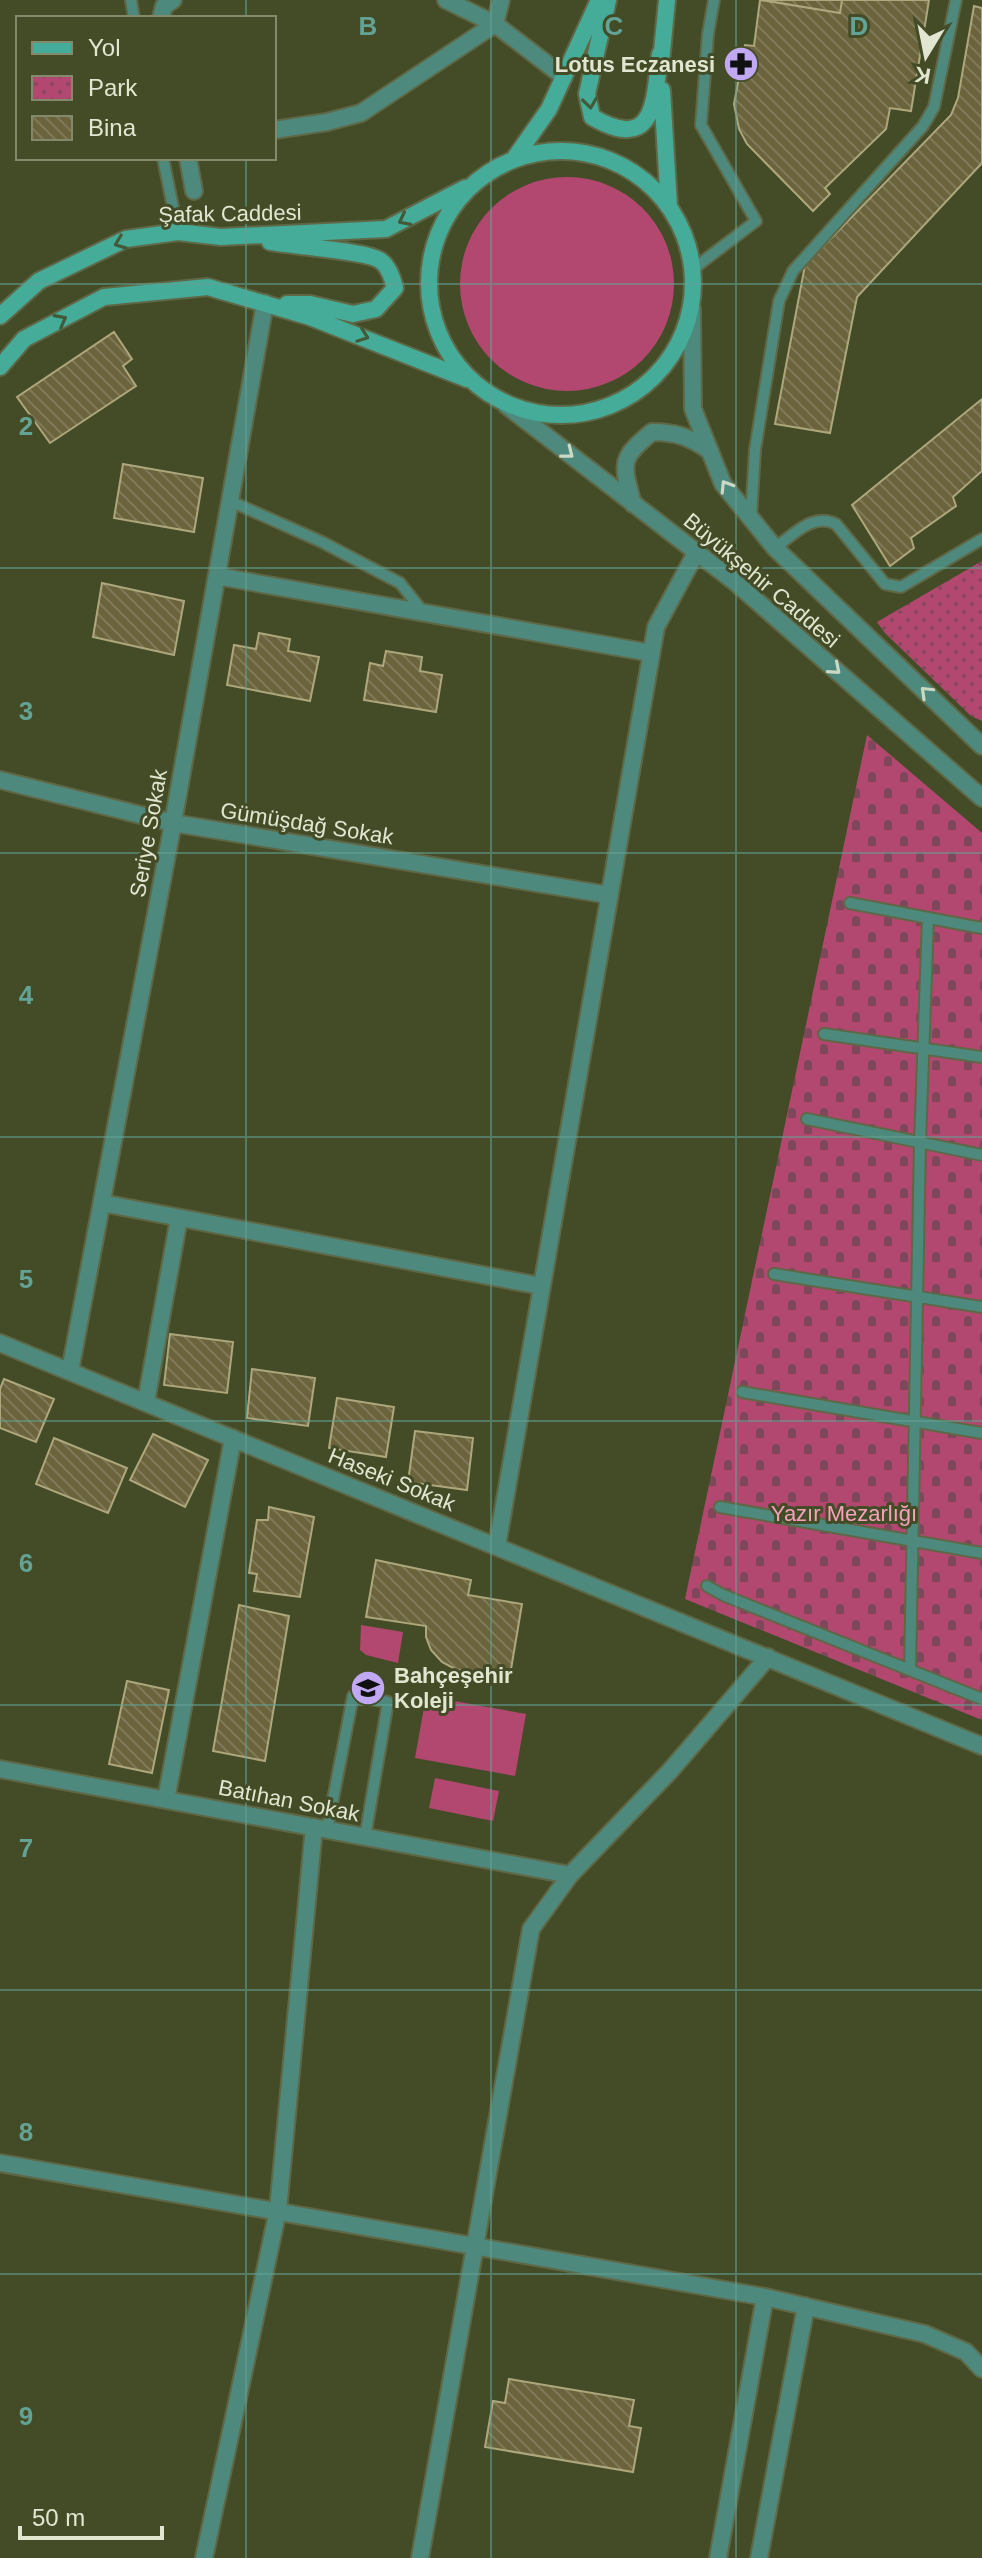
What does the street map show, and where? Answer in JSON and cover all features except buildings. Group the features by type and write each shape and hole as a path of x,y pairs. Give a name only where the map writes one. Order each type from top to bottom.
{"main road":[{"path":"514,159 549,109 599,0"},
{"path":"608,0 587,94 592,117 604,124 630,129 643,125 652,113 667,0"},
{"path":"660,54 669,208"},
{"path":"0,367 24,339 104,297 208,287 265,303 395,349 469,379 506,405 545,415 585,414 622,401 655,378 678,346 692,309 693,269 683,230 661,196 631,170 593,155 553,151 514,159 479,178 448,212 430,254 428,299 442,343 469,379"},
{"name":"Şafak Caddesi","path":"0,316 39,281 126,239 178,232 229,236 386,229 474,184"},
{"path":"229,236 334,252 367,253 383,262 395,288 376,309 353,314 310,304 265,303"}],"street":[{"path":"162,16 164,6 173,0"},
{"path":"446,0 495,24 564,77"},
{"path":"276,130 361,113 495,24 501,0"},
{"path":"188,160 194,191"},
{"name":"Seriye Sokak","path":"70,1371 173,823 265,303"},
{"name":"Büyükşehir Caddesi","path":"692,309 693,409 723,484 775,548 982,746"},
{"name":"Büyükşehir Caddesi","path":"506,405 697,551 982,798"},
{"path":"633,504 624,472 627,454 652,432 671,432 689,437 710,451"},
{"path":"497,1546 656,627 697,551"},
{"path":"217,576 651,653"},
{"name":"Gümüşdağ Sokak","path":"0,780 173,823 609,895"},
{"path":"102,1203 541,1286"},
{"path":"146,1402 179,1218"},
{"name":"Haseki Sokak","path":"0,1343 768,1657"},
{"path":"166,1800 233,1438"},
{"path":"420,2558 531,1929 570,1875 670,1771 768,1657 982,1746"},
{"name":"Batıhan Sokak","path":"0,1769 570,1875"},
{"path":"204,2558 278,2210 320,1828"},
{"path":"0,2163 765,2297 925,2334 966,2352 982,2369"},
{"path":"718,2558 765,2297"},
{"path":"759,2558 806,2306"}],"lane":[{"path":"693,269 756,221 701,125 708,34 714,0"},
{"path":"751,519 755,450 784,286 793,271 923,126 934,107 956,0"},
{"path":"163,160 178,232"},
{"path":"230,501 322,542 400,583 424,613"},
{"path":"775,548 816,520 825,518 836,524 885,584 901,587 982,539"},
{"path":"850,903 982,928"},
{"path":"910,1670 920,1143 928,918"},
{"path":"824,1034 982,1057"},
{"path":"807,1119 982,1155"},
{"path":"774,1274 982,1307"},
{"path":"742,1392 982,1433"},
{"path":"720,1507 982,1553"},
{"path":"707,1586 982,1699"},
{"path":"320,1828 353,1696 388,1702 365,1837"}],"green space":[{"path":"567,177 608,185 643,208 666,243 674,284 666,325 643,360 608,383 567,391 526,383 491,360 468,325 460,284 468,243 491,208 526,185"},
{"path":"982,561 982,721 971,716 877,622"},
{"name":"Yazır Mezarlığı","path":"867,735 982,833 982,1720 685,1599"},
{"path":"361,1625 403,1632 398,1663 366,1655 360,1650"},
{"path":"426,1696 526,1714 515,1776 415,1758"},
{"path":"435,1778 499,1791 493,1821 429,1808"}],"place":[{"name":"Lotus Eczanesi","path":"741,64"},
{"name":"Bahçeşehir Koleji","path":"368,1688"}]}
